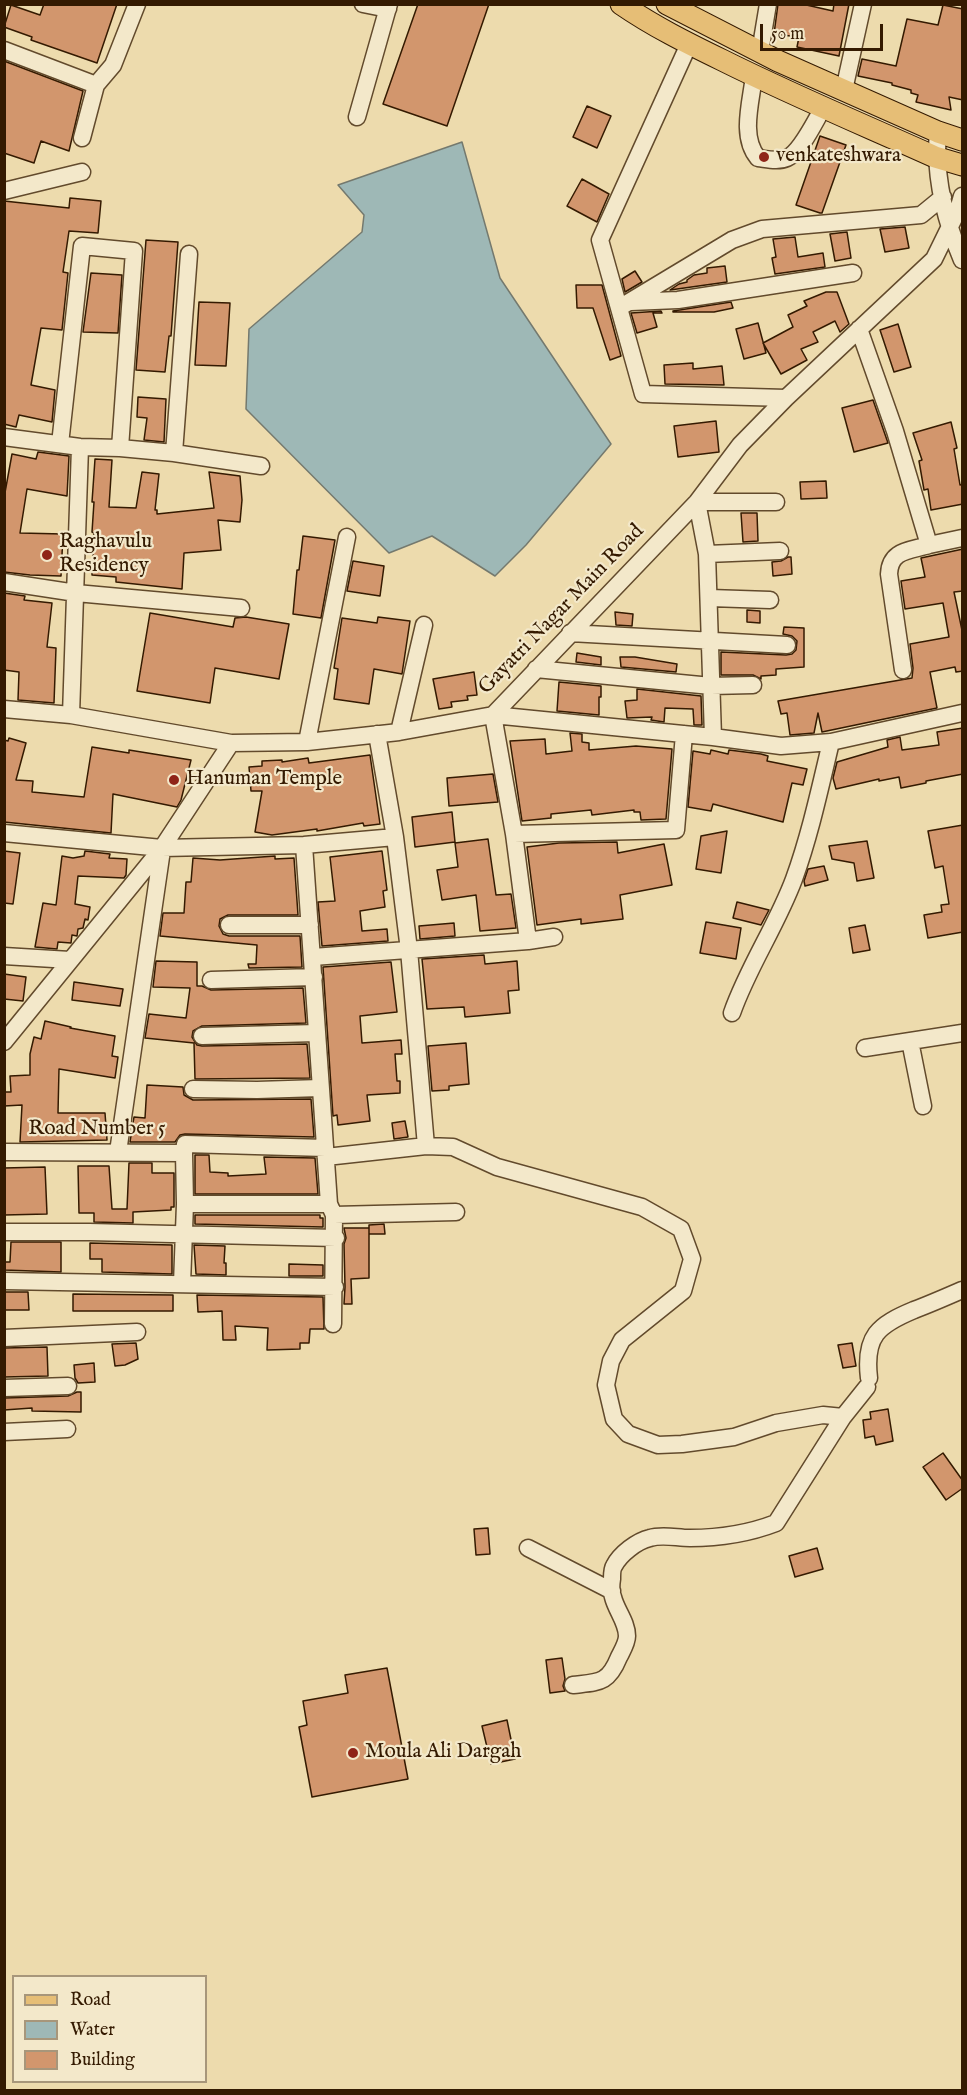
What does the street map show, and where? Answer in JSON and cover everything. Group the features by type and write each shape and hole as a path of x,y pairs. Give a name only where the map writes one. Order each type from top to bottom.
{"main road":[{"path":"621,4 689,44 754,76 935,157 963,165"},
{"path":"667,4 760,52 938,132 963,140"}],"street":[{"path":"82,138 96,85 113,65 137,4"},
{"path":"357,117 388,7 363,4"},
{"path":"760,52 768,4"},
{"path":"844,90 863,4"},
{"path":"689,44 600,240 624,305 643,394 786,398"},
{"path":"4,50 96,85"},
{"path":"754,76 748,137 751,150 758,158 786,159 796,151 824,108"},
{"path":"938,132 935,157 949,229 963,260"},
{"path":"4,191 82,172"},
{"name":"Gayatri Nagar Main Road","path":"4,709 71,715 231,743 307,742 399,732 493,715 697,502 740,445 786,398 934,259 963,196"},
{"path":"624,305 732,240 762,229 921,215 943,197"},
{"path":"60,444 82,246 134,251 120,448"},
{"path":"174,453 189,254"},
{"path":"624,305 678,300 853,273"},
{"path":"859,329 892,421 929,545"},
{"path":"4,437 80,447 174,453 261,466"},
{"path":"71,715 80,447"},
{"path":"713,737 710,598 707,554 697,502 776,502"},
{"path":"307,742 347,537"},
{"path":"903,670 889,574 891,561 896,555 963,538"},
{"path":"707,554 780,551"},
{"path":"4,582 76,592 241,608"},
{"path":"710,598 770,600"},
{"path":"399,732 424,625"},
{"path":"570,633 787,645"},
{"path":"536,669 711,686 753,685"},
{"path":"528,942 514,834 493,715 780,746 831,742 963,713"},
{"path":"378,734 395,837 409,950 426,1146"},
{"path":"514,834 676,830 684,734"},
{"path":"732,1013 794,880 814,814 831,742"},
{"path":"4,1042 162,848 231,743"},
{"path":"4,833 162,848 304,845 395,837"},
{"path":"304,845 314,957 320,1088 336,1238 333,1324"},
{"path":"118,1152 162,848"},
{"path":"229,925 310,925"},
{"path":"314,957 528,942 554,937"},
{"path":"4,956 70,960"},
{"path":"211,980 314,977"},
{"path":"202,1036 317,1033"},
{"path":"865,1048 963,1033"},
{"path":"910,1041 923,1106"},
{"path":"193,1089 320,1088"},
{"name":"Road Number 5","path":"4,1152 184,1153 185,1144 326,1152"},
{"path":"326,1152 426,1146 453,1147 497,1167 642,1207 681,1228 692,1259 683,1291 622,1340 611,1361 606,1385 611,1408 614,1419 628,1434 658,1445 682,1444 734,1437 776,1423 824,1415 843,1417"},
{"path":"182,1284 184,1153"},
{"path":"185,1204 456,1212"},
{"path":"4,1232 336,1238"},
{"path":"4,1281 335,1287"},
{"path":"573,1685 600,1682 607,1678 613,1672 627,1637 612,1592 613,1567 625,1554 646,1539 658,1536 703,1538 761,1529 776,1523 843,1417 868,1382 867,1361 871,1342 889,1321 963,1290"},
{"path":"4,1338 137,1332"},
{"path":"4,1388 68,1386"},
{"path":"4,1431 67,1428"},
{"path":"528,1548 612,1592"}],"water":[{"path":"462,142 500,278 611,444 526,545 495,576 432,536 389,553 246,409 249,329 362,232 364,215 338,185"}],"building":[{"path":"44,4 117,4 97,63 31,40 32,37 4,27 11,5 40,15"},
{"path":"418,4 489,4 447,126 383,104"},
{"path":"778,4 802,4 833,11 834,4 849,4 839,56 797,47 799,37 774,34"},
{"path":"943,5 963,9 963,100 949,97 951,110 916,102 918,95 911,93 911,90 892,85 892,83 858,76 862,59 896,66 907,19 938,25"},
{"path":"4,61 83,91 69,151 41,141 34,163 4,153"},
{"path":"587,106 611,116 597,148 573,137"},
{"path":"820,136 846,145 822,213 796,205"},
{"path":"582,179 609,194 597,222 567,206"},
{"path":"70,198 101,201 98,233 69,231 63,272 68,273 62,330 41,328 31,385 55,390 52,422 19,415 16,427 4,424 4,201 69,208"},
{"path":"905,227 909,248 885,252 880,229"},
{"path":"847,232 851,258 835,261 830,234"},
{"path":"795,237 798,257 823,253 825,267 775,274 772,258 776,257 773,239"},
{"path":"146,240 178,242 171,336 169,336 165,372 136,370"},
{"path":"725,266 727,282 670,290 687,282 694,275 707,273 707,268"},
{"path":"635,271 642,282 625,292 622,279"},
{"path":"91,273 122,275 118,333 83,332"},
{"path":"576,285 602,285 621,356 610,360 593,308 577,308"},
{"path":"826,292 837,292 849,324 840,332 835,321 813,332 818,342 801,349 807,360 781,374 763,343 793,327 788,315 807,306 804,301"},
{"path":"199,302 230,303 226,366 195,365"},
{"path":"731,302 733,308 714,312 673,312 673,311"},
{"path":"661,311 662,313 653,313 657,327 637,333 631,313"},
{"path":"758,323 766,353 744,359 736,329"},
{"path":"898,324 911,367 894,372 880,330"},
{"path":"693,363 693,369 722,366 724,385 665,384 664,365"},
{"path":"138,397 166,399 164,442 144,440 147,418 137,417"},
{"path":"873,400 888,443 854,452 842,408"},
{"path":"716,421 719,452 678,457 674,426"},
{"path":"951,422 957,448 954,449 960,485 963,484 963,504 931,510 928,489 924,490 919,461 922,460 913,433"},
{"path":"38,452 69,456 67,496 27,489 20,533 63,534 61,576 4,572 4,498 12,454 36,459"},
{"path":"95,459 112,460 109,507 136,508 142,472 159,474 155,510 157,514 214,508 209,472 240,476 242,500 240,522 218,520 221,550 184,553 182,589 116,582 116,577 92,575 94,502 92,502"},
{"path":"826,481 827,498 801,499 800,482"},
{"path":"741,513 757,513 758,541 743,542"},
{"path":"303,536 335,540 321,618 293,614"},
{"path":"963,549 963,591 954,592 963,635 963,671 956,672 955,667 930,672 937,708 822,732 818,713 814,733 790,735 787,713 781,714 778,701 912,678 910,644 949,637 943,603 905,609 901,581 925,577 921,558"},
{"path":"791,557 792,574 773,576 772,562"},
{"path":"353,561 384,566 380,596 347,591"},
{"path":"4,593 25,596 24,600 52,603 47,647 56,648 54,703 18,700 19,672 4,670"},
{"path":"747,610 760,611 760,623 747,622"},
{"path":"615,612 633,614 632,626 616,625"},
{"path":"150,613 233,627 235,618 246,617 289,624 279,679 215,668 210,703 137,691"},
{"path":"378,617 410,621 402,674 374,669 369,704 334,699 338,669 334,668 342,618 377,623"},
{"path":"784,627 804,628 804,667 776,669 776,675 761,676 761,679 753,675 721,675 721,652 792,654 796,650 797,641 792,636 783,634"},
{"path":"577,653 601,657 601,665 576,662"},
{"path":"620,657 635,657 677,664 676,672 621,667"},
{"path":"474,672 477,695 467,696 468,700 451,702 452,707 439,709 433,679"},
{"path":"559,682 601,686 599,715 557,711"},
{"path":"637,689 701,696 702,725 694,725 693,709 665,708 664,722 651,720 652,717 627,718 625,701 637,700"},
{"path":"963,728 963,774 901,788 899,777 836,789 833,778 837,762 888,747 887,740 900,737 902,750 939,745 937,732"},
{"path":"570,733 582,734 582,742 589,743 589,750 636,746 672,749 666,819 641,820 640,812 634,812 634,810 592,815 591,810 551,814 551,818 522,821 510,741 545,739 546,754 572,751"},
{"path":"9,738 26,743 16,780 33,781 32,792 84,797 92,747 129,753 129,750 191,760 181,800 177,807 113,794 111,833 4,822 4,740 8,741"},
{"path":"711,750 728,754 729,750 761,754 768,756 767,761 807,769 803,785 792,783 783,822 713,804 711,811 688,807 693,751 710,754"},
{"path":"370,755 380,824 364,826 363,823 317,831 317,829 272,835 255,832 262,791 251,791 249,767 262,766 262,761 282,760 282,762 308,758 309,763"},
{"path":"493,774 498,802 449,806 447,778"},
{"path":"452,812 455,842 415,847 412,817"},
{"path":"963,825 963,932 928,938 924,915 942,912 941,905 949,904 943,866 935,868 928,831"},
{"path":"727,831 721,873 696,869 701,836"},
{"path":"488,839 496,895 511,894 516,928 480,931 476,895 442,900 437,870 458,867 455,843"},
{"path":"867,841 874,878 857,881 854,863 832,859 829,846"},
{"path":"617,842 618,853 664,844 672,885 620,895 623,919 581,924 581,919 537,925 527,847 559,843"},
{"path":"4,851 20,853 13,904 4,903"},
{"path":"85,851 110,854 109,858 127,859 126,875 124,878 78,876 75,904 90,907 88,920 85,919 83,928 78,929 77,936 72,935 71,943 58,942 57,949 35,947 43,903 56,905 62,856 73,858 84,856"},
{"path":"382,851 387,890 383,891 385,907 360,911 362,931 387,929 388,941 322,946 318,902 335,901 330,857"},
{"path":"275,856 275,859 294,858 298,915 228,915 220,919 219,926 223,934 229,936 300,936 302,967 249,968 248,964 256,964 257,945 160,936 163,913 184,913 186,882 191,882 193,858 220,860"},
{"path":"824,866 828,880 805,886 804,881 808,869"},
{"path":"737,902 769,910 761,925 733,918"},
{"path":"706,922 741,928 736,959 700,953"},
{"path":"454,923 455,936 420,939 419,926"},
{"path":"865,925 870,950 853,953 849,928"},
{"path":"484,955 485,964 517,961 519,990 508,991 510,1013 465,1017 464,1007 427,1009 422,959"},
{"path":"156,961 197,962 197,986 211,990 303,988 306,1023 202,1026 193,1031 192,1037 197,1045 202,1046 307,1044 310,1078 195,1079 194,1043 145,1038 149,1014 186,1018 190,988 153,987"},
{"path":"391,962 397,1012 360,1016 362,1043 401,1040 402,1054 395,1054 400,1093 367,1095 370,1121 338,1125 337,1115 333,1116 323,967"},
{"path":"4,974 26,977 23,1001 4,999"},
{"path":"74,982 123,989 120,1006 72,1000"},
{"path":"45,1021 115,1036 112,1056 118,1057 115,1078 59,1069 58,1113 105,1113 107,1140 20,1142 22,1105 4,1106 4,1092 11,1092 10,1076 30,1075 30,1054 34,1037 41,1039"},
{"path":"466,1043 469,1084 449,1086 449,1090 432,1091 428,1046"},
{"path":"147,1085 183,1087 184,1095 193,1100 311,1099 314,1137 185,1134 180,1135 175,1142 130,1142 134,1117 145,1118"},
{"path":"405,1121 408,1137 394,1139 392,1123"},
{"path":"195,1155 209,1155 210,1172 228,1173 228,1176 266,1174 264,1157 315,1158 318,1194 195,1194"},
{"path":"129,1163 152,1163 152,1173 174,1173 174,1207 171,1207 171,1210 133,1212 133,1223 94,1222 94,1213 79,1213 78,1166 109,1166 112,1209 127,1209"},
{"path":"45,1167 47,1214 4,1215 4,1168"},
{"path":"195,1215 320,1215 320,1218 323,1218 323,1227 195,1224"},
{"path":"384,1224 385,1234 369,1234 369,1225"},
{"path":"344,1228 369,1228 369,1278 351,1279 352,1304 344,1304 344,1244 346,1238"},
{"path":"11,1242 61,1242 61,1272 4,1270 4,1262 10,1262"},
{"path":"90,1243 172,1245 172,1274 102,1272 102,1259 90,1259"},
{"path":"194,1245 225,1246 226,1275 196,1274"},
{"path":"289,1264 323,1265 323,1276 289,1276"},
{"path":"4,1292 28,1292 29,1310 4,1310"},
{"path":"73,1294 173,1295 173,1311 73,1311"},
{"path":"197,1295 323,1297 324,1329 310,1329 309,1343 300,1343 300,1349 267,1350 268,1328 235,1326 236,1340 223,1340 222,1311 198,1312"},
{"path":"136,1343 138,1359 125,1365 115,1366 112,1344"},
{"path":"852,1343 856,1366 843,1368 838,1345"},
{"path":"47,1347 48,1376 4,1377 4,1348"},
{"path":"94,1363 95,1382 78,1383 75,1378 74,1365"},
{"path":"81,1392 81,1412 32,1411 32,1408 4,1410 4,1398 68,1396"},
{"path":"888,1409 893,1441 876,1445 874,1436 865,1438 863,1420 871,1419 870,1412"},
{"path":"943,1453 963,1481 963,1488 946,1500 923,1467"},
{"path":"488,1528 490,1554 476,1555 474,1529"},
{"path":"817,1548 823,1569 795,1577 789,1556"},
{"path":"562,1658 565,1691 550,1693 546,1660"},
{"name":"Moula Ali Dargah","path":"387,1668 408,1779 312,1797 299,1727 307,1725 303,1701 348,1693 345,1675"},
{"path":"507,1720 515,1759 491,1764 482,1726"}],"place":[{"name":"venkateshwara","path":"764,157"},
{"name":"Raghavulu Residency","path":"47,555"},
{"name":"Hanuman Temple","path":"174,780"},
{"name":"Moula Ali Dargah","path":"353,1753"}]}
